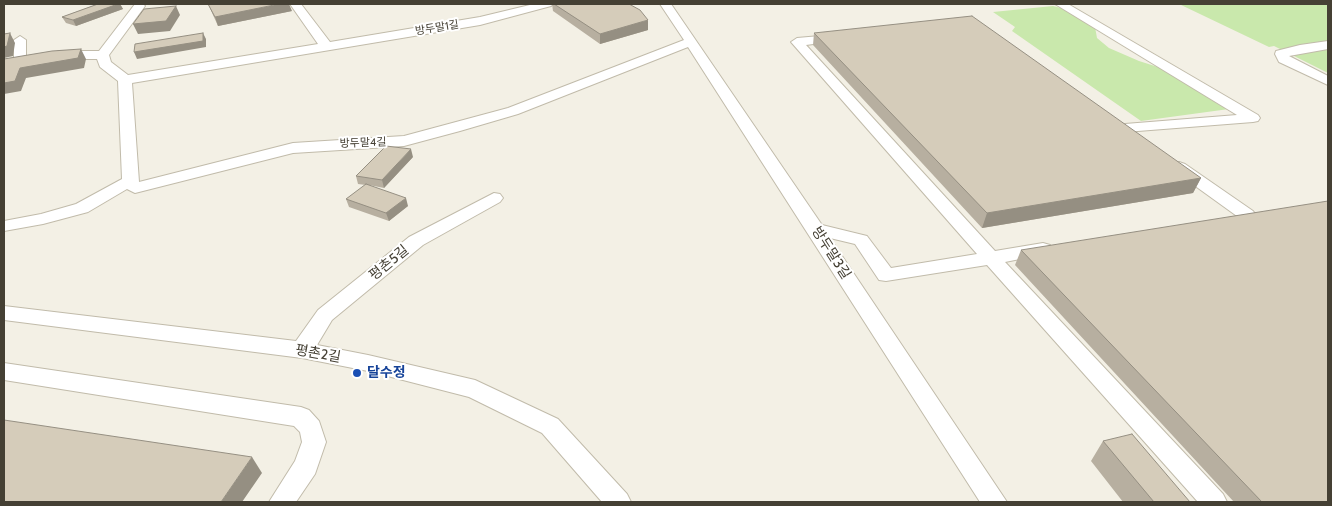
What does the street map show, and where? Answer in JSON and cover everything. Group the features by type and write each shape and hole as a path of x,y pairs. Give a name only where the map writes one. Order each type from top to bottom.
{"street":[{"path":"103,56 138,4"},
{"path":"295,4 326,46"},
{"name":"방두말1길","path":"125,80 480,20 513,8 548,4"},
{"name":"방두말3길","path":"666,4 994,502"},
{"path":"1060,4 1253,118 1121,125 1140,139"},
{"path":"854,36 797,42 1214,502"},
{"path":"20,40 20,59"},
{"name":"방두말4길","path":"130,181 135,188 293,148 319,144 376,144 421,137 513,111 690,42"},
{"path":"1328,45 1281,54 1284,59 1328,81"},
{"path":"4,226 43,219 82,208 130,181 125,80"},
{"path":"1171,161 1256,214 1219,220"},
{"name":"평촌5길","path":"302,350 325,315 416,241 494,198"},
{"path":"816,230 860,240 886,275 1057,247"},
{"name":"평촌2길","path":"4,313 302,350 368,363 474,388 550,426 618,502"},
{"path":"4,370 301,417 311,428 314,442 306,466 282,502"}],"lane":[{"path":"4,61 39,57 103,56 106,64 125,80"}],"green space":[{"path":"1179,4 1328,4 1328,73 1274,46 1269,47"},
{"path":"1053,6 1065,9 1095,27 1097,38 1109,48 1161,68 1229,109 1141,121 1012,31 1015,27 993,12"}],"building":[{"path":"98,4 118,4 73,20 62,17"},
{"path":"208,4 279,4 215,17"},
{"path":"554,4 629,4 640,10 648,20 600,34"},
{"path":"176,6 166,21 133,24 144,9"},
{"path":"972,16 1201,178 987,213 814,33"},
{"path":"10,33 7,46 4,47 4,34"},
{"path":"203,33 203,41 134,52 135,44"},
{"path":"81,49 78,58 20,68 15,81 4,83 4,59 52,51"},
{"path":"386,146 411,149 382,180 356,176"},
{"path":"366,184 406,198 386,213 346,199"},
{"path":"1328,201 1328,502 1262,502 1021,250"},
{"path":"4,420 252,457 221,502 4,502"},
{"path":"1132,434 1190,502 1154,502 1103,441"}],"place":[{"name":"달수정","path":"357,373"}]}
